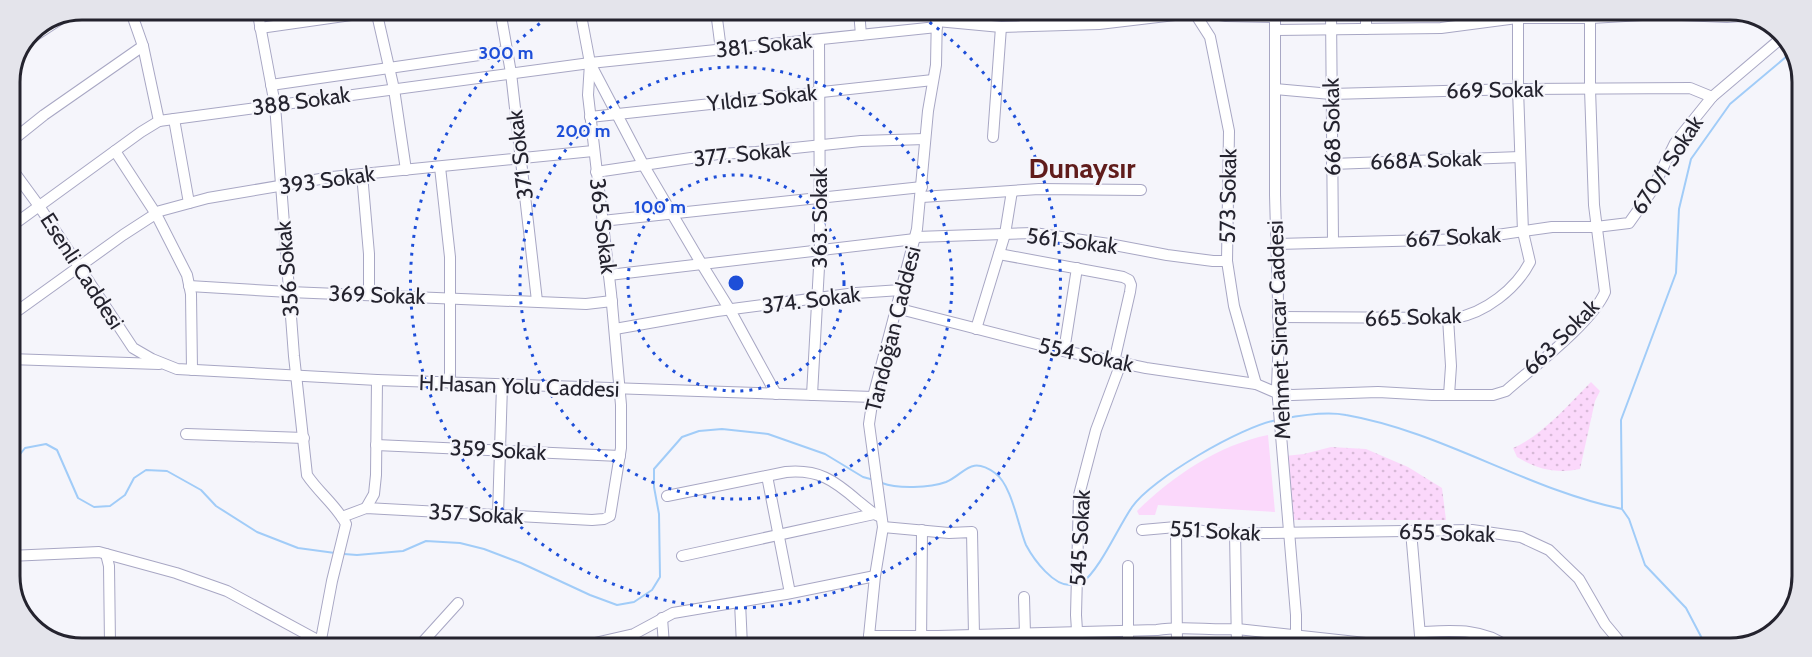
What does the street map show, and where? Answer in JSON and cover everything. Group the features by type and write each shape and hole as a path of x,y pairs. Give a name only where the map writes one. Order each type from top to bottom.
{"street":[{"path":"134,20 142,46 159,121"},
{"name":"356 Sokak","path":"259,20 275,105 296,375 307,475 315,487 338,509 342,517"},
{"path":"260,28 313,20"},
{"path":"382,20 406,170"},
{"name":"371 Sokak","path":"502,20 511,73 537,301"},
{"path":"582,20 590,63 644,166 730,310 776,394"},
{"path":"718,20 722,50"},
{"path":"860,20 861,35"},
{"name":"381. Sokak","path":"590,63 861,35 937,20 1001,27 1099,24 1131,20"},
{"name":"Tandoğan Caddesi","path":"869,638 879,501 869,424 873,397 916,238 922,192 925,139 936,65 937,20"},
{"path":"1025,20 1025,27"},
{"name":"573 Sokak","path":"1199,20 1210,37 1229,131 1227,261 1234,306 1256,384"},
{"name":"Mehmet Sincar Caddesi","path":"1275,20 1277,393 1296,638"},
{"name":"668 Sokak","path":"1331,20 1330,94 1334,242"},
{"path":"1366,20 1366,29"},
{"path":"1276,30 1441,28 1488,20"},
{"name":"665 Sokak","path":"1278,317 1448,318 1470,316 1508,290 1522,277 1530,262 1523,232 1518,20"},
{"name":"663 Sokak","path":"1277,393 1292,395 1378,392 1493,395 1506,391 1585,320 1600,303 1605,292 1594,205 1590,89 1591,20"},
{"path":"993,137 1001,27"},
{"name":"363. Sokak","path":"812,395 820,249 819,40"},
{"name":"670/1 Sokak","path":"1629,223 1651,192 1676,143 1712,97 1777,41"},
{"path":"20,134 44,114 142,46"},
{"path":"271,86 507,51"},
{"name":"388 Sokak","path":"20,220 159,121 590,63"},
{"name":"365 Sokak","path":"590,63 588,95 593,151 609,275 620,389 620,456 610,516"},
{"name":"Yıldız Sokak","path":"590,117 933,80"},
{"name":"669 Sokak","path":"1275,89 1330,94 1518,88 1690,88 1712,97"},
{"path":"174,119 189,203"},
{"name":"377. Sokak","path":"596,172 718,154 870,140 925,139"},
{"path":"115,151 156,214 187,275 191,294 192,370"},
{"name":"393 Sokak","path":"20,309 156,214 189,203 362,174 593,151"},
{"name":"668A Sokak","path":"1332,164 1520,157"},
{"path":"440,167 450,257 450,383"},
{"path":"362,174 369,254 369,294"},
{"name":"Esenli Caddesi","path":"20,180 133,348 166,364"},
{"path":"602,221 819,197 922,192 1141,190"},
{"path":"976,329 1005,234 1012,191"},
{"name":"667 Sokak","path":"1277,244 1469,239 1552,228 1596,227 1629,223"},
{"name":"561 Sokak","path":"609,275 916,238 1034,233 1167,255 1227,261"},
{"path":"999,254 1077,268 1064,351"},
{"name":"545 Sokak","path":"1077,268 1123,277 1129,280 1131,285 1118,363 1096,430 1079,495 1076,615 1078,638"},
{"name":"369 Sokak","path":"189,286 586,304 612,302"},
{"name":"374. Sokak","path":"615,329 730,310 901,290"},
{"name":"554 Sokak","path":"897,308 1064,351 1118,363 1256,384 1277,393"},
{"path":"1448,318 1451,366 1449,395"},
{"path":"20,359 166,364"},
{"name":"H.Hasan Yolu Caddesi","path":"166,364 177,369 377,380 873,397"},
{"path":"366,508 374,494 377,380"},
{"path":"498,515 502,385"},
{"path":"186,434 304,438"},
{"name":"359 Sokak","path":"376,445 620,456"},
{"path":"667,496 804,470 821,475 847,491 879,520"},
{"path":"767,476 790,593"},
{"name":"357 Sokak","path":"342,517 366,508 592,520 610,516"},
{"path":"321,638 346,524 342,517"},
{"path":"682,556 779,535 879,520 922,530 949,533 972,532 973,638"},
{"path":"1176,527 1177,638"},
{"name":"551 Sokak","path":"1142,530 1176,527 1216,533 1289,533"},
{"path":"922,530 922,638"},
{"name":"655 Sokak","path":"1289,533 1472,530 1521,537 1549,550 1579,579 1605,624 1616,638"},
{"path":"1411,531 1420,638"},
{"path":"1235,533 1237,638"},
{"path":"20,555 83,551 106,554 176,573 227,591 311,638"},
{"path":"106,554 109,566 110,638"},
{"path":"1128,566 1128,638"},
{"path":"617,638 634,634 673,613 875,576"},
{"path":"1024,597 1024,638"},
{"path":"740,602 742,638"},
{"path":"426,638 458,603"},
{"path":"662,618 663,638"},
{"path":"995,638 1025,634 1176,627 1237,629 1281,638"},
{"path":"1420,632 1471,632 1493,638"}],"shaded area":[{"path":"1591,382 1600,391 1595,401 1580,469 1563,471 1547,469 1532,465 1517,457 1513,448 1545,427"},
{"path":"1268,435 1275,512 1158,505 1155,515 1139,515 1137,511 1151,498 1197,464 1232,446"},
{"path":"1331,447 1366,449 1408,467 1442,488 1446,520 1293,520 1285,456"}],"waterway":[{"path":"1622,508 1621,420 1676,273 1679,209 1691,159 1730,104 1787,56"},
{"path":"1282,419 1330,413 1382,423 1417,434 1552,488 1622,509 1629,519 1645,565 1686,608 1702,638"},
{"path":"1081,584 1102,558 1132,507 1142,495 1198,455 1242,432 1277,420"},
{"path":"344,554 403,551 426,541 460,543 521,563 617,605 634,602 652,590 660,577 659,514 654,487 654,469 682,437 699,431 722,429 768,434 825,454 863,477 874,480"},
{"path":"20,454 25,448 46,444 57,450 78,498 94,507 110,506 125,495 134,478 146,470 167,471 201,490 216,506 257,532 298,548 335,553"},
{"path":"882,483 905,487 931,486 953,479 974,466 986,468 995,473 1006,487 1026,545 1034,558 1058,582 1072,585"}],"district":[{"name":"Dunaysır","path":"1082,168"}]}
